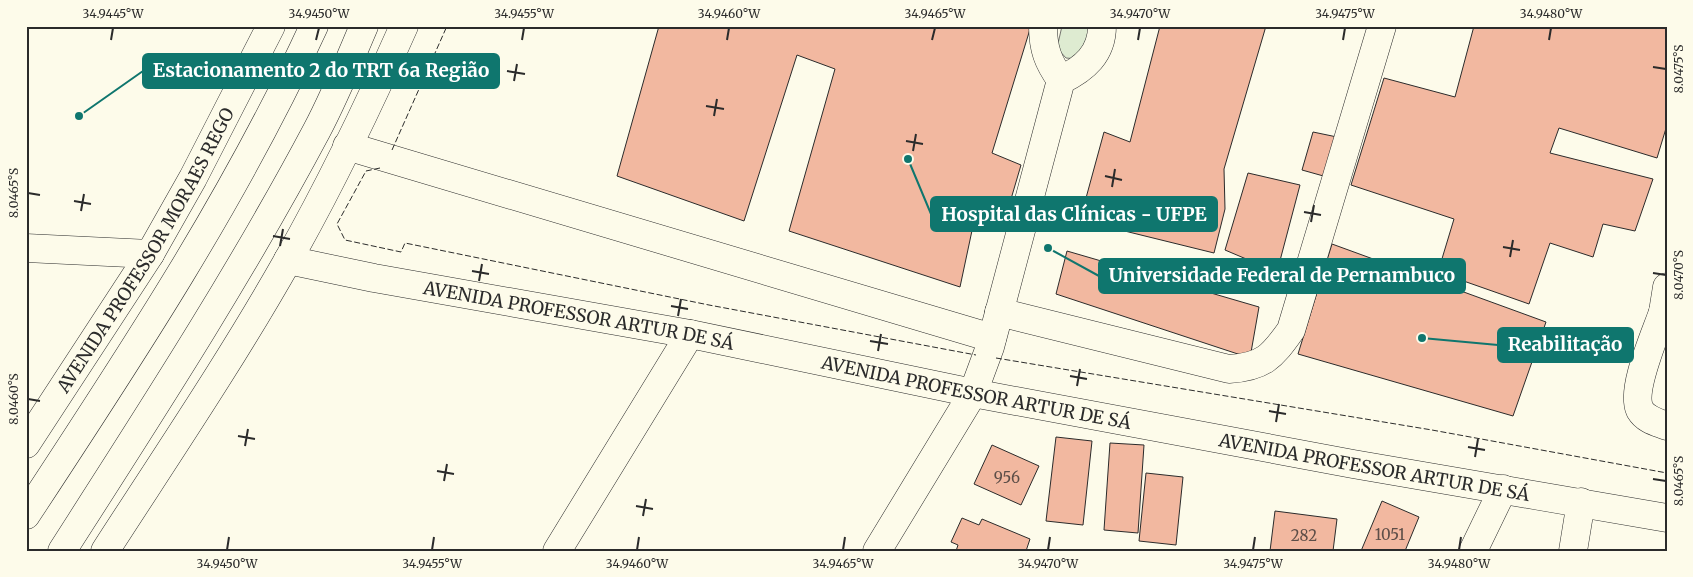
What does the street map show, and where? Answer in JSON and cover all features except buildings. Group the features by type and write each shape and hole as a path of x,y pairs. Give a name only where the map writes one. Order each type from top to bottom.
{"main road":[{"name":"AVENIDA PROFESSOR MORAES REGO","path":"26,444 150,254 194,178 271,26"},
{"path":"26,515 214,218 279,102 314,26"},
{"path":"62,551 253,248 318,128 364,26"},
{"path":"105,551 185,428 288,260 347,146 404,26"},
{"path":"1044,26 1043,45 1049,64 1061,80"},
{"path":"877,551 973,393 996,325 1061,80 1080,71 1094,55 1102,36 1102,26"},
{"path":"347,146 996,325 1229,369 1250,367 1266,360 1291,330 1382,26"},
{"path":"26,248 150,254"},
{"name":"AVENIDA PROFESSOR ARTUR DE SÁ","path":"288,260 374,278 690,334 973,393 1343,462 1667,518"},
{"path":"1665,304 1638,388 1637,402 1641,412 1649,420 1667,426"},
{"path":"557,551 690,334"},
{"path":"1473,551 1503,489"},
{"path":"1572,551 1581,502"}],"green space":[{"path":"1062,26 1091,26 1079,59 1066,58 1057,48"}],"fence":[{"path":"392,150 447,26"},
{"path":"380,168 366,171 337,224 345,240 401,252 405,243 709,305 976,355"},
{"path":"996,358 1432,430 1667,473"}],"place":[{"name":"Estacionamento 2 do TRT 6a Região","path":"79,116"},
{"name":"Hospital das Clínicas - UFPE","path":"908,159"},
{"name":"Universidade Federal de Pernambuco","path":"1048,248"},
{"name":"Reabilitação","path":"1422,338"}]}
